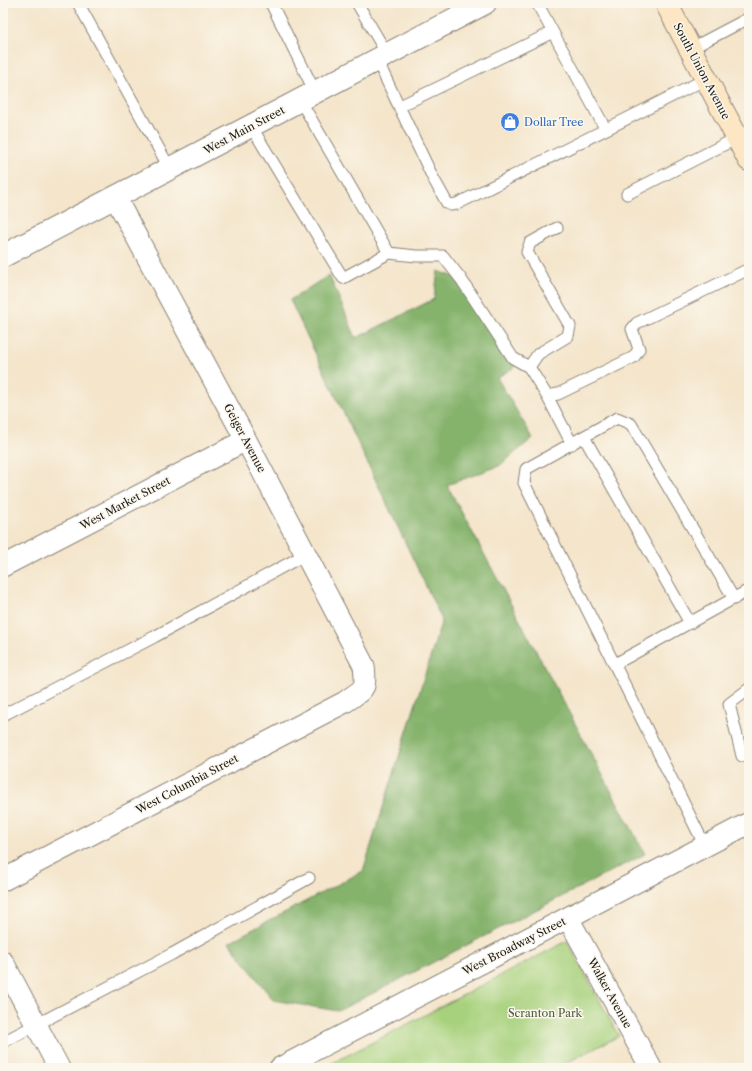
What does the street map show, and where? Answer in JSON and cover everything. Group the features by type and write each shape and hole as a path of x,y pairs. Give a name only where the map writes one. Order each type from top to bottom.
{"main road":[{"name":"South Union Avenue","path":"666,3 749,160"}],"street":[{"name":"West Main Street","path":"3,256 480,4"},
{"name":"Geiger Avenue","path":"115,197 246,440 364,666 366,683"},
{"name":"West Market Street","path":"3,566 246,440"},
{"name":"West Columbia Street","path":"3,880 345,702 364,688 366,683"},
{"name":"West Broadway Street","path":"280,1068 749,823"},
{"name":"Walker Avenue","path":"568,918 651,1068"},
{"path":"3,962 59,1068"}],"lane":[{"path":"78,3 170,169"},
{"path":"271,3 281,23 307,96 389,253"},
{"path":"357,3 382,57 400,106 433,178 447,203 451,205 456,204 605,128 706,79"},
{"path":"538,3 605,128"},
{"path":"690,49 749,18"},
{"path":"400,106 553,32"},
{"path":"250,126 343,278 389,253 416,256 443,256 461,279 513,358 530,367 572,444"},
{"path":"627,194 737,138"},
{"path":"530,367 538,354 568,336 570,326 527,252 530,243 557,228"},
{"path":"547,396 558,394 634,357 639,349 632,330 637,323 749,269"},
{"path":"706,846 524,483 526,469 617,418 631,424 734,599"},
{"path":"584,436 690,623"},
{"path":"3,715 160,634 306,554"},
{"path":"615,664 749,590"},
{"path":"749,689 729,704 742,756 749,752"},
{"path":"3,1042 172,954 308,878"}],"green space":[{"path":"438,271 461,279 516,366 497,378 533,438 499,466 447,485 645,854 338,1011 273,1000 229,942 363,871 442,620 290,300 329,275 356,338 434,299"},
{"name":"Scranton Park","path":"567,941 619,1036 556,1068 323,1068"}],"place":[{"name":"Dollar Tree","path":"510,122"}]}
